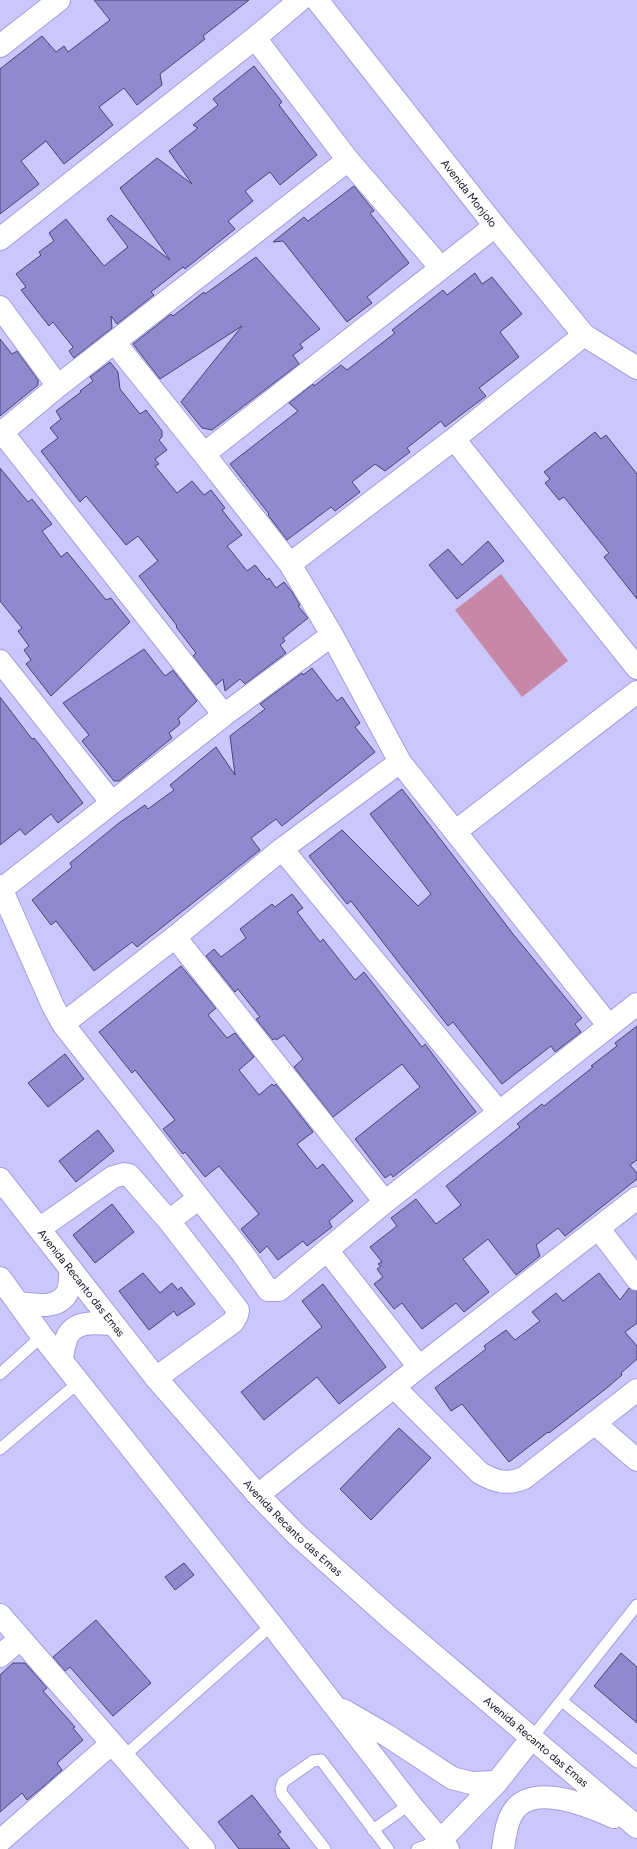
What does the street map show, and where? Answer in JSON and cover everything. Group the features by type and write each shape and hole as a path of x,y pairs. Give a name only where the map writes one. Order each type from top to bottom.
{"street":[{"path":"0,46 59,0"},
{"path":"0,239 255,38 300,0"},
{"name":"Avenida Monjolo","path":"317,0 495,226 584,335 637,368"},
{"path":"255,38 348,160 441,268"},
{"path":"224,715 1,433 58,386 348,160"},
{"path":"204,454 495,226"},
{"path":"0,307 58,386"},
{"path":"290,564 454,439 584,335"},
{"path":"115,343 290,564 332,635 400,762 609,1026"},
{"path":"454,439 637,668"},
{"path":"332,635 224,715 1,888 53,1006 63,1024 243,1254 268,1290 279,1290 385,1202 637,1004"},
{"path":"0,661 112,803"},
{"path":"456,831 637,692"},
{"path":"63,1024 175,937 282,849 400,762"},
{"path":"282,849 499,1112"},
{"path":"175,937 385,1202"},
{"path":"39,1229 113,1177 124,1174 129,1175 169,1221 238,1310 233,1322 156,1378"},
{"name":"Avenida Recanto das Emas","path":"0,1179 112,1324 156,1378 258,1495 297,1535 352,1586 531,1739 636,1826"},
{"path":"169,1221 199,1198"},
{"path":"258,1495 395,1388 419,1367 599,1229 637,1198"},
{"path":"599,1229 637,1279"},
{"path":"327,1250 419,1367"},
{"path":"20,1303 43,1306 57,1302 68,1292 71,1269"},
{"path":"0,1278 20,1303 42,1336 62,1359 272,1625 410,1804 444,1844 497,1782 531,1739"},
{"path":"62,1359 67,1336 77,1327 92,1322 112,1324"},
{"path":"395,1388 480,1473 492,1480 502,1483 513,1482 524,1478 637,1390"},
{"path":"594,1423 637,1460"},
{"path":"0,1616 204,1849"},
{"path":"0,1656 20,1639"},
{"path":"325,1695 346,1713 388,1736 452,1778 471,1783 497,1782"},
{"path":"0,1841 117,1750"},
{"path":"504,1849 507,1826 517,1806 529,1799 543,1797 580,1802 636,1826"}],"lane":[{"path":"0,1374 42,1336"},
{"path":"0,1449 79,1382"},
{"path":"531,1739 637,1605"},
{"path":"117,1750 272,1625"},
{"path":"562,1701 637,1762"},
{"path":"325,1849 282,1794 281,1789 283,1782 315,1760 321,1760 388,1849"},
{"path":"373,1830 410,1804"},
{"path":"417,1849 444,1844"}],"shaded area":[{"path":"501,574 568,661 522,697 455,610"}],"building":[{"path":"94,0 249,0 203,36 205,39 160,74 162,85 137,105 124,88 99,107 113,125 64,164 46,141 21,161 39,184 0,214 0,69 42,36 56,52 64,46 68,52 110,20"},
{"path":"254,66 282,102 279,105 317,155 280,185 270,172 245,191 253,201 228,221 235,229 185,269 183,267 151,292 154,295 117,324 111,316 112,328 74,358 69,351 73,347 53,322 49,326 21,290 26,287 16,274 41,255 39,252 54,241 49,233 66,219 104,266 128,247 107,219 111,215 170,260 120,188 157,158 192,184 169,151 198,128 193,125 218,105 213,99"},
{"path":"354,186 374,211 370,213 409,263 367,297 372,303 347,322 283,241 273,242 304,217 308,221"},
{"path":"256,257 320,329 300,344 303,348 293,355 299,364 212,430 202,428 181,402 242,326 160,379 133,344 171,314 173,316 204,292 205,294"},
{"path":"475,273 482,284 492,277 522,314 500,332 519,357 479,388 486,396 445,427 441,421 407,448 410,452 385,471 375,464 352,482 360,492 335,511 331,507 287,540 230,464 298,411 289,403 313,384 314,386 341,365 347,370 395,333 392,330 443,290 447,295"},
{"path":"0,339 12,354 17,351 38,380 38,385 0,416"},
{"path":"110,362 118,372 120,389 140,414 146,410 162,431 162,437 159,440 167,450 155,459 159,464 155,466 177,493 192,481 204,495 211,490 225,508 222,510 242,535 227,546 247,571 255,565 267,580 269,578 276,588 284,582 300,605 298,606 308,618 283,638 285,641 280,645 286,653 245,684 240,679 225,691 223,679 216,685 193,656 196,653 176,627 177,626 139,576 158,561 138,536 126,545 86,496 80,502 41,451 58,438 50,428 61,419 56,411 81,392 80,391 93,381 90,377"},
{"path":"595,432 601,439 606,435 637,474 637,599 604,557 609,553 564,497 559,500 545,483 550,479 544,472"},
{"path":"0,468 28,502 32,499 52,524 42,531 61,557 67,552 106,600 111,598 130,622 51,696 26,664 31,660 24,650 29,646 18,631 22,628 0,601"},
{"path":"488,541 504,561 457,599 429,565 448,549 462,565"},
{"path":"144,649 165,676 173,670 197,701 178,719 180,722 179,725 169,733 172,738 119,781 114,781 82,741 89,735 63,703"},
{"path":"312,668 337,701 342,697 360,723 355,727 375,752 282,826 276,819 251,838 260,850 137,947 132,942 94,971 56,921 51,925 32,900 72,867 70,863 119,823 145,805 148,809 174,790 170,785 216,747 235,775 230,736 265,709 260,704 302,673 303,675"},
{"path":"0,697 32,739 34,738 39,744 83,803 58,823 51,814 25,835 20,829 0,845"},
{"path":"402,789 513,934 582,1018 575,1024 581,1032 555,1052 551,1046 502,1084 453,1022 448,1026 351,901 347,904 309,856 342,830 418,906 431,894 370,814"},
{"path":"292,894 303,908 297,912 320,942 323,939 355,980 364,972 422,1047 425,1044 476,1112 393,1177 391,1174 385,1178 355,1139 420,1087 402,1064 333,1117 294,1067 303,1059 284,1035 276,1040 275,1038 273,1040 256,1019 260,1017 238,989 235,992 206,956 214,949 221,957 246,938 240,929 272,904 275,907"},
{"path":"181,966 216,1008 208,1015 227,1038 235,1033 254,1057 239,1070 259,1095 272,1084 274,1086 276,1084 313,1132 297,1144 317,1169 323,1164 353,1201 329,1221 332,1227 307,1246 303,1241 278,1260 267,1246 260,1253 241,1229 259,1214 219,1166 205,1177 185,1152 183,1154 163,1129 175,1120 135,1070 132,1073 99,1032"},
{"path":"637,1026 637,1160 630,1165 637,1173 637,1179 565,1236 558,1228 536,1245 540,1256 516,1275 488,1239 463,1259 489,1292 464,1312 456,1303 422,1329 402,1303 394,1309 374,1284 383,1277 377,1269 381,1266 378,1264 382,1262 370,1247 397,1226 391,1218 416,1199 436,1224 461,1205 446,1186 520,1127 517,1124 542,1104 544,1106 593,1067 591,1066 617,1046 615,1043"},
{"path":"65,1054 84,1079 48,1107 28,1083"},
{"path":"98,1130 114,1151 76,1182 59,1161"},
{"path":"112,1204 134,1232 95,1263 73,1235"},
{"path":"143,1273 160,1293 172,1283 178,1290 181,1287 195,1304 177,1316 174,1311 149,1330 119,1291"},
{"path":"599,1273 620,1300 629,1288 637,1291 637,1323 625,1332 637,1346 637,1359 608,1387 509,1462 462,1404 451,1411 435,1388 486,1349 484,1346 506,1330 515,1340 540,1321 532,1312 556,1293 563,1301"},
{"path":"323,1284 386,1367 339,1404 317,1377 264,1420 241,1392 322,1327 302,1301"},
{"path":"399,1428 431,1458 371,1520 340,1489"},
{"path":"184,1563 194,1575 175,1590 165,1577"},
{"path":"96,1620 151,1683 113,1716 70,1667 65,1671 53,1657"},
{"path":"621,1653 637,1667 637,1723 594,1686"},
{"path":"13,1663 25,1663 47,1688 43,1691 75,1727 73,1728 83,1740 57,1763 62,1770 44,1786 27,1800 22,1793 0,1812 0,1675"},
{"path":"252,1795 281,1832 278,1834 290,1849 239,1849 218,1822"}]}
